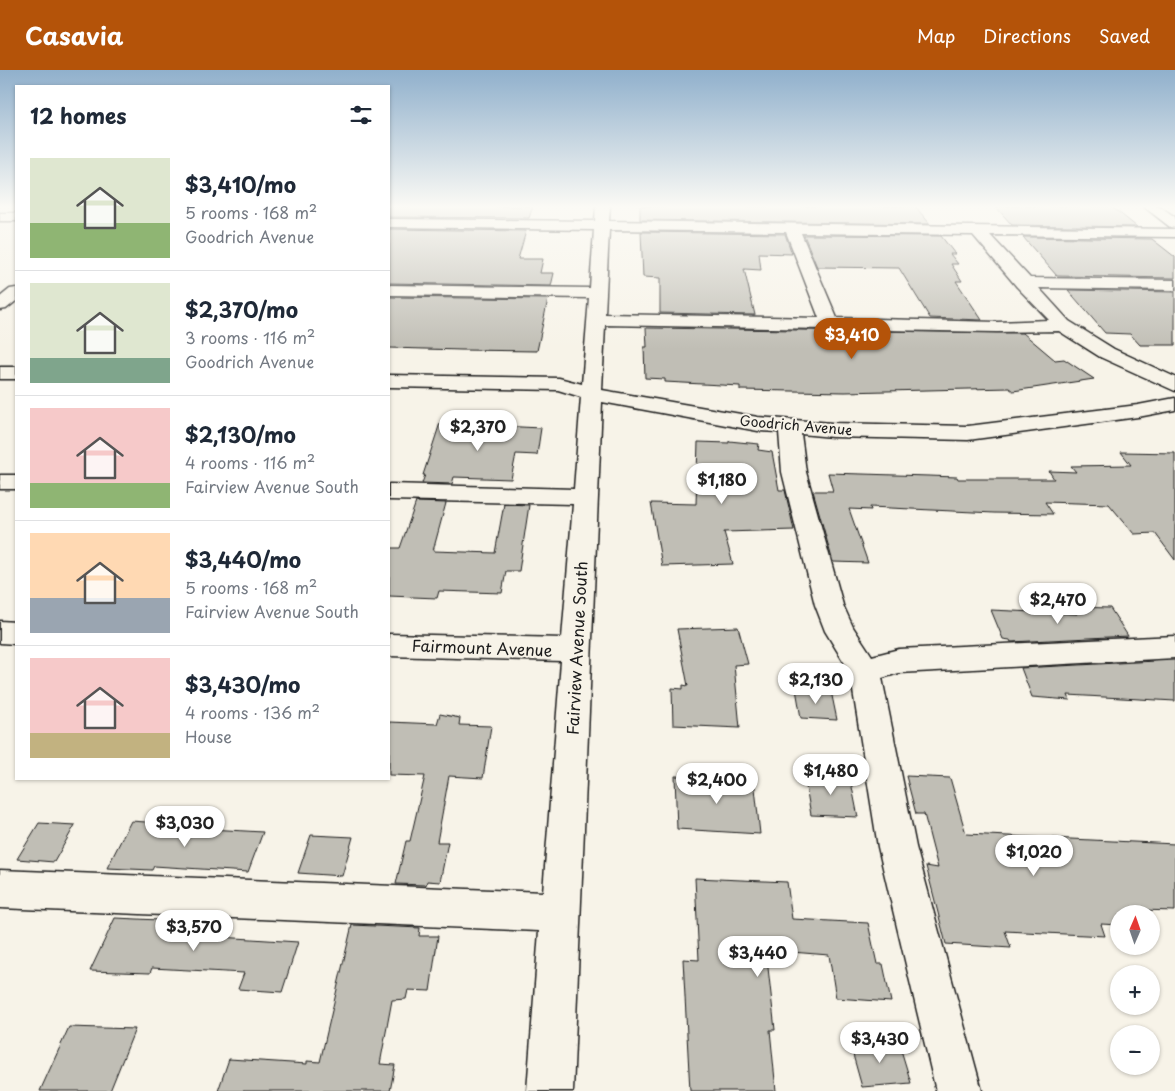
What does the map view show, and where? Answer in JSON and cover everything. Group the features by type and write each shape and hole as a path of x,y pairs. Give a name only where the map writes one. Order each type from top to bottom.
{"street":[{"name":"Fairview Avenue South","path":"550,1091 600,254"},
{"path":"802,254 830,324"},
{"path":"998,254 1063,325 1107,353 1175,385"},
{"path":"1023,283 1175,285"},
{"path":"390,290 830,324 997,327 1063,325"},
{"path":"0,305 15,294"},
{"path":"0,372 15,373"},
{"name":"Goodrich Avenue","path":"390,380 559,384 592,394 758,424 832,430 968,432 1138,411 1175,404"},
{"path":"790,427 794,472 829,605 840,631 866,670 896,847 959,1091"},
{"path":"0,482 15,482"},
{"path":"390,492 586,497"},
{"path":"0,632 15,633"},
{"name":"Fairmount Avenue","path":"390,645 576,650"},
{"path":"866,670 899,661 1175,647"},
{"path":"0,890 561,912"}],"building":[{"path":"390,254 520,254 518,259 543,259 540,273 554,273 551,286 390,283"},
{"path":"642,254 759,254 761,270 744,269 755,315 660,313 660,278 643,277"},
{"path":"812,254 955,254 950,254 958,264 951,264 962,281 956,281 982,320 930,318 899,268 817,267"},
{"path":"1038,254 1171,254 1175,257 1175,278 1057,276"},
{"path":"1068,290 1175,292 1175,345 1140,345 1130,334 1105,333"},
{"path":"390,297 548,299 537,351 390,348"},
{"path":"646,328 1023,333 1055,360 1064,359 1094,379 1013,391 1009,388 845,392 740,390 740,386 665,382 665,379 645,378 644,347 647,347"},
{"path":"440,423 541,428 537,455 516,454 511,479 454,477 452,484 422,483"},
{"path":"729,441 759,444 758,450 772,452 779,490 785,490 794,530 724,532 733,564 662,566 651,503 696,504 698,442 729,443"},
{"path":"1121,452 1175,453 1175,560 1155,533 1134,534 1109,504 1045,502 1053,514 870,507 871,510 849,509 868,563 833,562 813,491 833,491 828,473 957,477 958,479 1054,479 1049,471 1076,472 1071,466 1131,465"},
{"path":"416,502 446,503 433,551 495,553 504,504 529,505 519,571 506,571 502,593 439,591 437,598 390,596 390,548 400,548"},
{"path":"1072,607 1110,608 1128,636 1011,642 1010,640 1003,639 991,610 1077,614"},
{"path":"738,627 748,664 734,665 740,728 673,725 672,688 683,689 683,685 688,686 677,629"},
{"path":"1175,660 1175,701 1068,695 1070,700 1032,697 1021,668"},
{"path":"796,689 831,691 837,720 801,718"},
{"path":"440,714 460,718 459,725 491,726 483,778 449,776 437,842 448,842 440,882 427,881 426,885 396,884 406,841 410,841 425,776 390,775 390,722 437,724"},
{"path":"804,775 850,777 858,817 811,815"},
{"path":"675,776 754,779 760,834 677,829"},
{"path":"906,776 950,778 966,834 1175,844 1175,911 1160,911 1160,905 1110,905 1110,924 1101,924 1105,936 1005,931 1011,948 946,944 926,866 938,868 924,814 916,814"},
{"path":"131,821 174,824 173,827 263,832 248,872 154,866 152,870 107,868"},
{"path":"39,823 75,825 54,862 17,859"},
{"path":"311,835 353,837 342,876 298,873"},
{"path":"695,878 787,882 792,919 868,923 877,964 883,964 891,1002 836,998 829,955 766,950 775,1030 770,1030 776,1091 690,1091 683,959 699,960"},
{"path":"115,918 225,923 220,937 298,942 282,992 238,989 244,973 152,968 150,973 90,971"},
{"path":"352,925 420,928 419,936 438,936 430,991 408,990 406,999 392,1000 380,1064 395,1065 390,1091 218,1091 229,1059 307,1064 307,1061 320,1062"},
{"path":"69,1027 135,1029 110,1091 40,1091"},
{"path":"898,1040 911,1083 862,1087 850,1044"}]}
